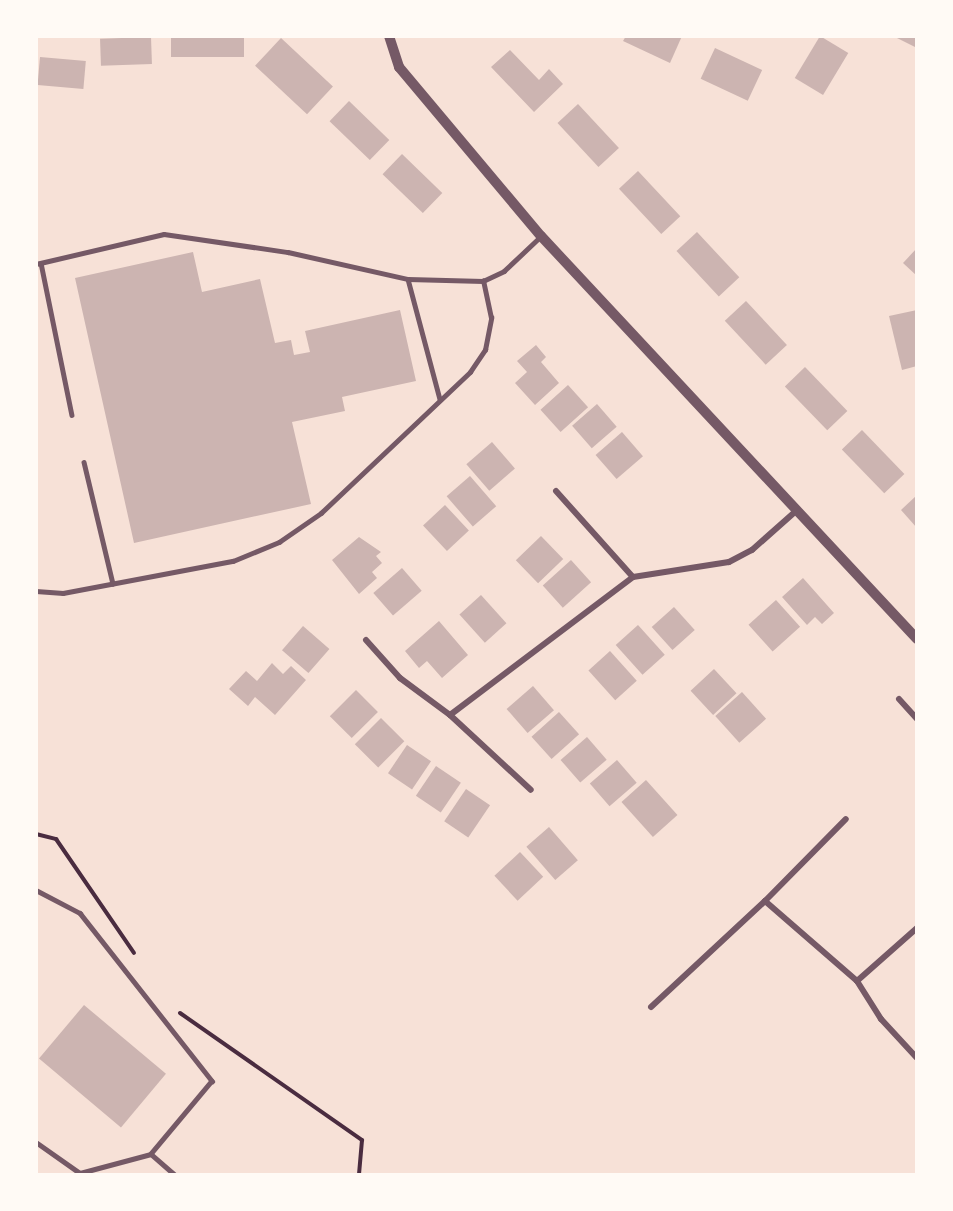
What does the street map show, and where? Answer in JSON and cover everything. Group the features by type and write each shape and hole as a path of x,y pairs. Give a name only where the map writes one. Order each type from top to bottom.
{"street":[{"path":"389,36 399,67 541,236 917,639"},
{"path":"556,491 633,577"},
{"path":"450,715 633,577 729,562 752,550 797,510"},
{"path":"366,640 400,678 450,715 531,790"},
{"path":"899,699 917,718"},
{"path":"651,1007 765,901 846,819"},
{"path":"765,901 857,981 881,1019 917,1058"},
{"path":"857,981 917,928"}],"lane":[{"path":"72,415 39,263 164,234 288,252 408,279 483,281 504,271 541,236"},
{"path":"408,279 440,399"},
{"path":"36,591 63,593 233,561 279,542 321,513 470,372 484,350 491,318 483,281"},
{"path":"84,462 113,584"},
{"path":"36,890 80,913 212,1081 151,1154 80,1173 36,1142"},
{"path":"151,1154 175,1175"}],"path":[{"path":"36,834 56,839 141,964"},
{"path":"177,1010 362,1140 359,1175"}],"building":[{"path":"171,36 244,36 244,57 171,57"},
{"path":"626,36 682,36 670,63 623,41"},
{"path":"820,36 848,53 823,95 795,78"},
{"path":"893,36 917,36 917,48"},
{"path":"151,37 152,64 101,66 100,39"},
{"path":"281,38 333,86 307,114 255,66"},
{"path":"715,48 762,70 748,101 701,79"},
{"path":"510,50 539,80 549,69 563,84 534,112 491,67"},
{"path":"40,57 86,61 83,89 38,85"},
{"path":"349,101 389,140 370,160 330,121"},
{"path":"578,104 619,148 598,167 558,123"},
{"path":"402,154 442,193 423,213 383,174"},
{"path":"638,171 680,216 661,234 619,189"},
{"path":"697,232 739,277 719,296 677,251"},
{"path":"917,248 917,276 903,263"},
{"path":"193,252 202,292 260,279 275,343 291,340 294,355 310,352 305,331 400,310 416,381 342,397 345,411 292,422 311,504 134,543 75,278"},
{"path":"746,301 787,345 766,365 725,321"},
{"path":"917,310 917,366 902,370 889,316"},
{"path":"536,345 546,357 541,362 559,383 535,405 515,383 527,372 517,361"},
{"path":"805,367 847,411 827,430 785,386"},
{"path":"568,385 588,407 561,432 541,410"},
{"path":"597,404 617,427 592,448 572,426"},
{"path":"862,430 904,474 884,493 842,449"},
{"path":"622,432 643,456 617,479 596,455"},
{"path":"492,442 515,468 489,491 466,464"},
{"path":"470,476 496,506 473,527 447,496"},
{"path":"917,495 917,528 901,510"},
{"path":"445,505 469,531 447,551 423,525"},
{"path":"541,536 563,559 538,583 516,560"},
{"path":"359,537 381,552 376,556 382,563 372,572 377,578 359,594 332,560"},
{"path":"571,560 591,582 563,608 543,585"},
{"path":"402,568 422,591 393,616 373,593"},
{"path":"803,578 834,613 822,624 815,617 807,625 782,597"},
{"path":"481,595 506,623 485,643 459,614"},
{"path":"776,600 800,627 773,652 749,625"},
{"path":"674,607 695,630 672,650 652,627"},
{"path":"439,621 468,655 442,678 427,661 419,668 405,651"},
{"path":"638,625 665,655 642,675 616,645"},
{"path":"303,626 329,649 308,673 282,650"},
{"path":"610,651 637,681 615,700 588,670"},
{"path":"272,663 283,674 291,666 306,680 275,715 255,697 248,706 229,689 246,671 257,681"},
{"path":"714,669 737,693 713,715 691,691"},
{"path":"533,686 554,710 528,733 507,709"},
{"path":"356,690 378,712 352,738 330,716"},
{"path":"742,692 766,719 739,743 715,716"},
{"path":"559,712 579,734 552,759 532,737"},
{"path":"381,718 404,741 378,767 355,744"},
{"path":"587,737 607,760 580,783 561,760"},
{"path":"407,745 431,761 412,789 388,773"},
{"path":"617,760 637,783 610,806 590,784"},
{"path":"436,766 461,783 441,813 416,796"},
{"path":"646,780 677,815 653,837 621,802"},
{"path":"466,789 490,805 468,838 444,821"},
{"path":"549,827 578,860 555,880 526,847"},
{"path":"520,852 543,877 518,901 494,876"},
{"path":"84,1005 166,1074 121,1127 39,1059"}]}
